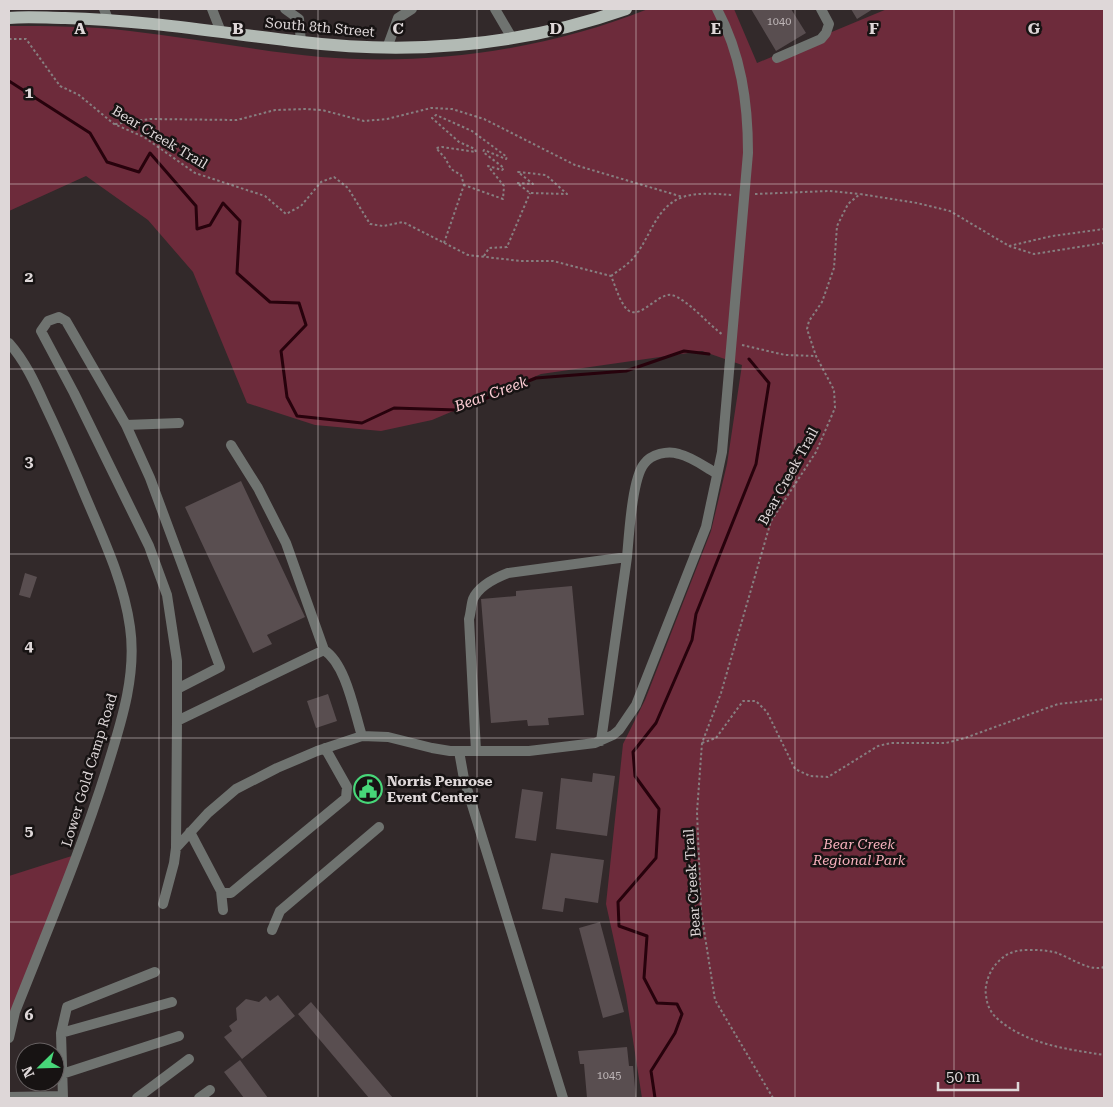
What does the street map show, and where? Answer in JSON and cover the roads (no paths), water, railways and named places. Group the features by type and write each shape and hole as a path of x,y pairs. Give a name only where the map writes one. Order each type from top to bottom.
{"main road":[{"name":"South 8th Street","path":"14,17 106,14 301,42 415,49 463,46 512,38 571,26 626,9"}],"street":[{"path":"212,9 221,32"},
{"path":"286,9 299,19 301,42"},
{"path":"387,48 398,18 412,9"},
{"path":"495,9 512,38"},
{"path":"176,848 208,813 236,789 277,768 325,748 362,736 388,737 432,748 458,751 529,751 601,740 613,735 619,730 636,705 706,527 722,452 745,195 748,126 743,83 728,29 717,9"},
{"path":"778,58 821,38 826,33 829,24 821,9"},
{"path":"163,904 176,848 177,661 167,595 149,546 74,393 41,331 48,321 60,317 66,321 126,425 150,478 220,667 177,689"},
{"name":"Lower Gold Camp Road","path":"9,343 30,373 106,547 125,602 132,646 131,666 118,734 97,802 15,1012 9,1038"},
{"path":"126,425 179,423"},
{"path":"231,445 258,488 286,543 324,650 332,655 341,670 362,736"},
{"path":"601,740 637,477 644,463 654,456 667,452 678,453 716,473"},
{"path":"476,751 469,619 473,599 480,589 496,578 508,573 627,557"},
{"path":"177,721 324,650"},
{"path":"221,890 223,893 232,893 346,798 347,787 325,748"},
{"path":"458,751 464,779 563,1098"},
{"path":"272,930 280,911 380,828"},
{"path":"190,832 221,890 224,910"},
{"path":"61,1042 61,1033 67,1007 155,972"},
{"path":"61,1033 172,1002"},
{"path":"65,1073 179,1036"},
{"path":"137,1098 189,1059"},
{"path":"199,1098 210,1090"},
{"path":"9,1098 63,1097"}],"waterway":[{"name":"Bear Creek","path":"9,81 90,133 107,162 139,172 150,153 196,206 197,229 210,225 223,203 240,221 237,273 270,302 299,303 306,325 281,351 287,397 297,416 362,423 394,408 457,410 536,378 626,371 684,351 709,354"},
{"name":"Bear Creek","path":"655,1098 651,1071 675,1033 682,1014 677,1004 657,1003 644,978 647,936 619,926 618,902 656,858 659,809 635,776 633,752 656,723 692,640 696,614 756,464 769,383 749,359"}],"place":[{"name":"Norris Penrose Event Center","path":"368,789"}],"park label":[{"name":"Bear Creek Regional Park","path":"859,852"}]}
